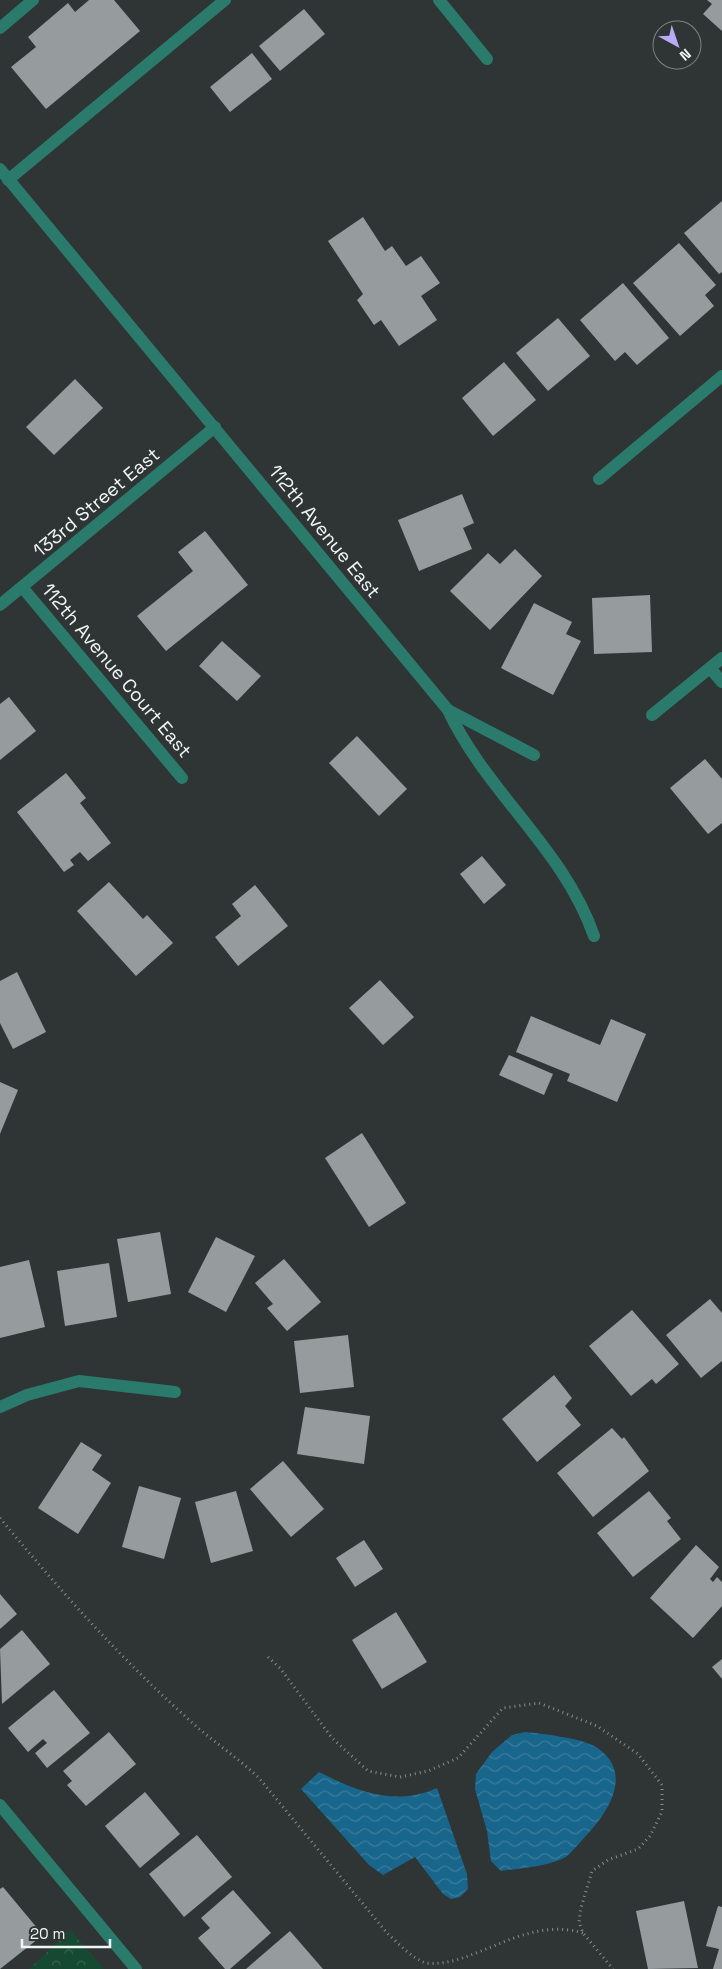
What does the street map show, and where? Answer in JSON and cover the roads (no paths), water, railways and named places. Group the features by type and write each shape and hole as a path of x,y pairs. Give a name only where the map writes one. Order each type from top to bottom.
{"street":[{"path":"0,28 34,0"},
{"path":"8,180 225,0"},
{"path":"439,0 487,58"},
{"name":"112th Avenue East","path":"0,170 448,710 472,755 567,878 584,908 594,936"},
{"path":"599,479 722,376"},
{"name":"133rd Street East","path":"0,605 215,427"},
{"name":"112th Avenue Court East","path":"22,587 182,778"},
{"path":"652,716 722,658"},
{"path":"710,668 722,682"},
{"path":"448,710 534,755"},
{"path":"0,1407 36,1392 80,1381 175,1392"},
{"path":"0,1805 136,1969"}],"water":[{"path":"525,1732 564,1737 593,1745 610,1760 615,1771 616,1783 613,1796 600,1819 567,1856 541,1865 501,1871 491,1861 487,1831 475,1789 476,1774 492,1752 512,1735"},
{"path":"319,1772 347,1785 376,1794 406,1796 422,1794 437,1788 467,1874 468,1889 460,1897 451,1899 443,1894 415,1857 383,1875 369,1865 301,1789"}]}
